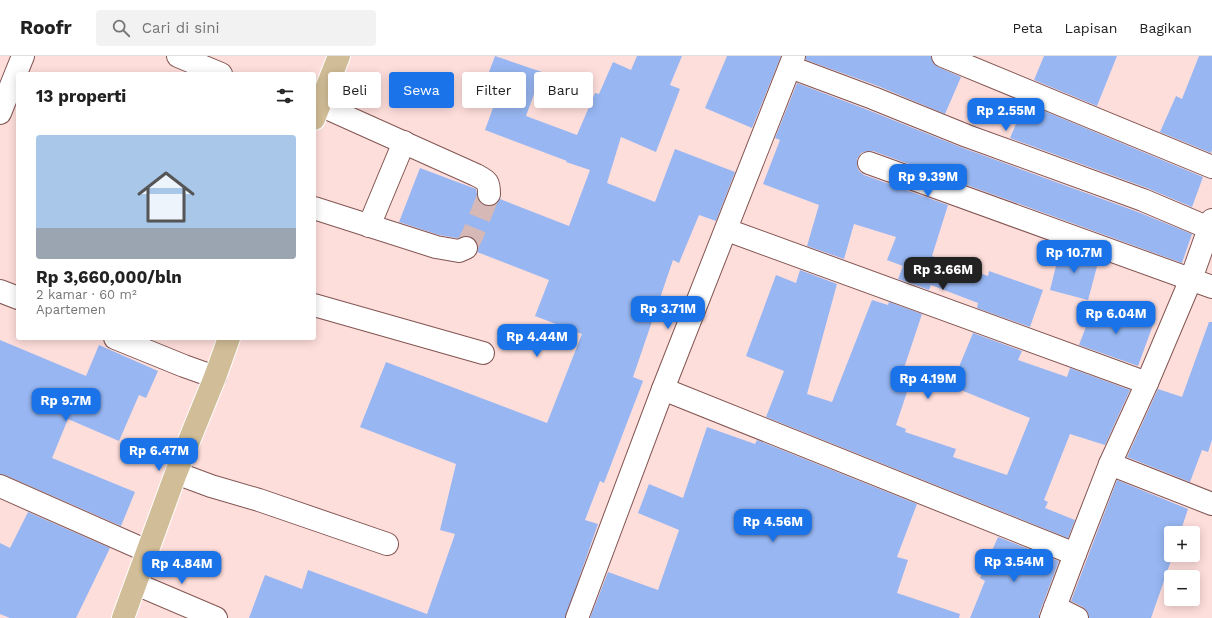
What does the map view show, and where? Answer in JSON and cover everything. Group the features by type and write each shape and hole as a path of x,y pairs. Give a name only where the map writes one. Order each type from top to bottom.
{"main road":[{"path":"316,112 339,56"},
{"path":"123,618 176,473 228,340"}],"street":[{"path":"17,72 23,56"},
{"path":"178,56 216,72"},
{"path":"943,56 1212,167"},
{"path":"577,618 663,389 727,230 792,61 873,98 966,136 1210,224 1191,279 1147,383 1110,464 1053,612 1077,618"},
{"path":"0,113 16,73"},
{"path":"316,112 404,142 476,175 486,180 489,184 489,194"},
{"path":"369,226 404,142"},
{"path":"869,163 1212,287"},
{"path":"316,209 436,247 459,251 466,248"},
{"path":"727,230 1147,383"},
{"path":"0,291 16,297"},
{"path":"316,306 483,353"},
{"path":"119,340 215,377"},
{"path":"663,389 1075,554"},
{"path":"1110,464 1212,504"},
{"path":"176,473 387,544"},
{"path":"0,486 148,551"},
{"path":"136,584 216,618"}],"building":[{"path":"495,56 542,72 534,72 534,94 526,116 577,135 589,108 593,108 593,98 595,93 599,94 613,62 631,70 637,56 682,56 670,85 680,89 656,152 621,137 607,183 655,202 675,149 735,172 716,221 699,215 679,263 673,260 633,377 643,381 604,483 600,481 585,520 598,524 565,618 249,618 265,575 302,589 308,570 427,614 455,534 440,530 456,464 360,427 386,362 547,423 582,334 535,316 549,280 477,252 477,243 474,238 468,236 457,238 439,235 399,222 420,168 476,189 478,200 483,205 495,205 500,199 569,226 590,170 485,130 493,108 526,108 526,72 489,72"},
{"path":"727,56 781,56 752,128 705,108"},
{"path":"806,56 931,56 933,63 938,67 961,77 945,114 878,86 806,60"},
{"path":"1044,56 1117,56 1097,106 1034,80"},
{"path":"1199,56 1212,56 1211,153 1160,132 1176,96 1182,99"},
{"path":"797,83 963,148 1138,212 1192,234 1182,263 873,151 861,153 857,159 859,171 864,175 948,205 932,256 988,276 989,271 1043,290 1030,327 977,308 978,303 931,285 929,290 898,279 903,266 887,260 896,237 854,224 844,259 807,246 819,205 763,184 780,140 775,138"},
{"path":"1025,103 1203,177 1192,207 1147,188 1010,138"},
{"path":"1061,246 1099,259 1088,300 1050,290"},
{"path":"800,270 837,284 807,394 832,402 872,300 888,305 889,302 922,314 901,377 911,380 896,425 906,429 905,432 956,449 953,457 1007,475 1030,418 951,386 973,333 1022,351 1018,360 1067,377 1070,368 1130,390 1105,445 1070,434 1044,500 1048,502 1045,508 1075,520 1068,538 766,417 784,371 746,356 776,275 796,283"},
{"path":"1095,303 1153,325 1138,366 1079,345"},
{"path":"1209,322 1212,322 1212,440 1208,452 1202,450 1190,482 1127,457 1158,389 1182,397"},
{"path":"0,340 86,376 99,345 158,371 146,398 139,395 119,441 68,419 52,458 135,492 121,526 0,474"},
{"path":"707,427 755,444 757,440 917,504 897,557 908,560 897,593 960,614 959,618 590,618 608,572 658,590 679,530 638,513 649,484 683,498"},
{"path":"1117,480 1188,509 1182,526 1164,526 1164,562 1171,562 1168,570 1164,570 1164,581 1151,618 1089,618 1087,611 1083,607 1071,601"},
{"path":"28,512 110,548 76,618 10,618 0,614 0,543 10,548"},
{"path":"998,537 1059,561 1039,614 1039,618 970,618 985,581 980,578"}],"tunnel":[{"path":"466,248 489,194"}]}
